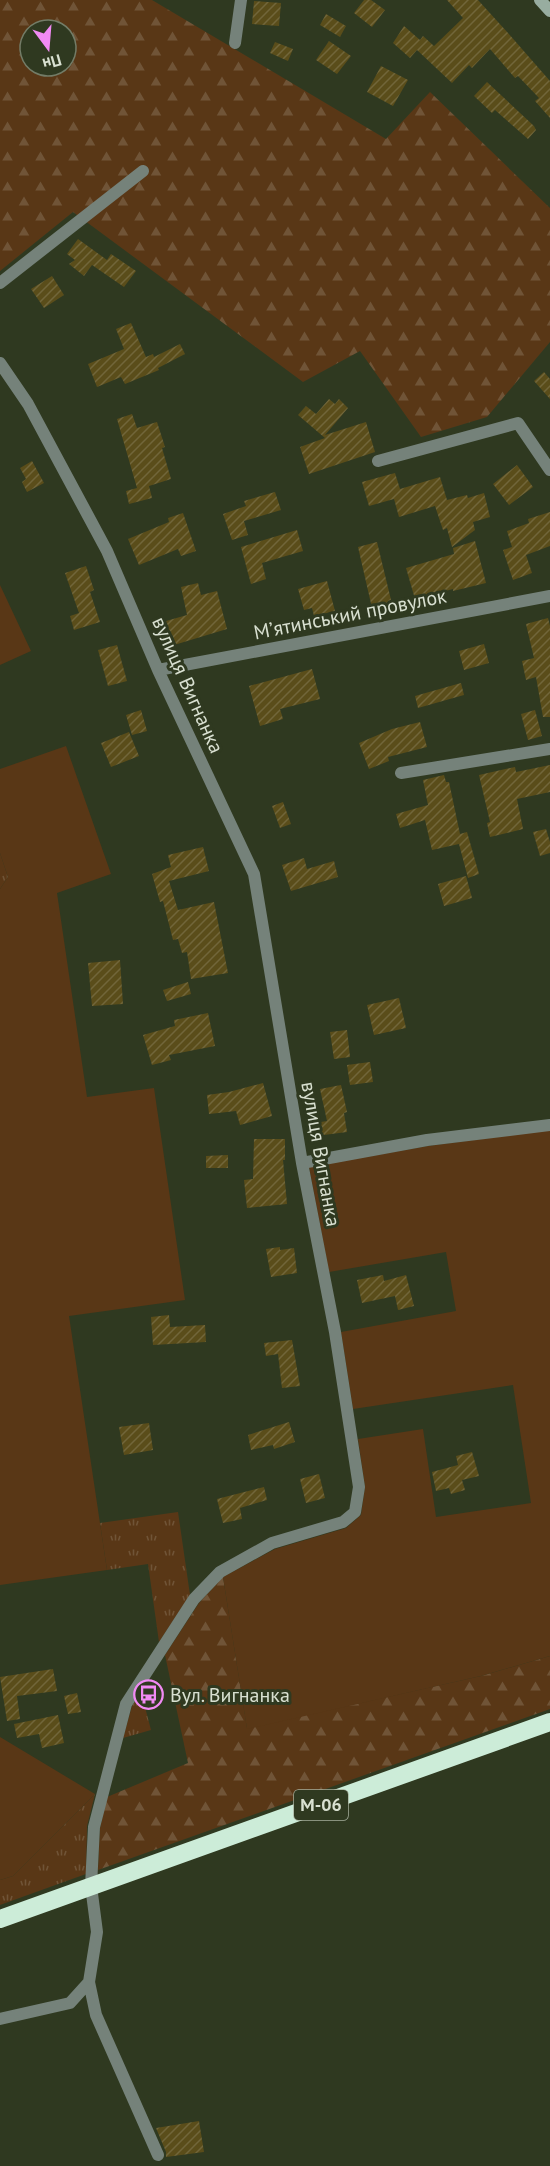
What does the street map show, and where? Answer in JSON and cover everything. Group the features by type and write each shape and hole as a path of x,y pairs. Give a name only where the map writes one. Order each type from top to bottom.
{"highway":[{"name":"М-06","path":"0,1919 550,1722"}],"street":[{"path":"235,43 241,0"},
{"path":"540,0 550,11"},
{"path":"0,283 143,171"},
{"name":"вулиця Вигнанка","path":"0,363 28,404 107,550 158,670 254,874 359,1487 355,1512 343,1522 272,1544 220,1572 194,1599 126,1704 94,1827 91,1886"},
{"path":"378,461 518,423 550,470"},
{"name":"Мʼятинський провулок","path":"158,670 550,596"},
{"path":"401,773 550,749"},
{"path":"302,1163 427,1140 550,1125"},
{"path":"91,1886 97,1932 89,1982 96,2016 158,2155"},
{"path":"0,2019 70,2002 89,1982"}],"green space":[{"path":"0,0 152,0 386,139 430,92 550,208 550,342 487,417 421,437 360,351 303,382 73,212 0,271"},
{"path":"0,585 31,651 0,665"},
{"path":"66,746 111,874 57,893 87,1097 154,1088 185,1300 69,1316 107,1570 0,1585 0,889 8,877 0,853 0,769"},
{"path":"0,853 8,877 0,889"},
{"path":"550,1130 550,1656 481,1676 247,1729 223,1577 275,1549 346,1528 361,1515 365,1487 358,1439 423,1429 436,1517 531,1503 513,1385 353,1409 341,1332 456,1311 446,1252 329,1272 309,1167 428,1146"},
{"path":"178,1512 190,1595 159,1642 148,1564 107,1570 100,1523"},
{"path":"223,1577 247,1728 481,1676 550,1656 550,1709 98,1870 100,1828 107,1797 188,1763 165,1655 199,1603"},
{"path":"141,1692 151,1730 123,1738 132,1706"},
{"path":"0,1737 95,1794 13,1876 0,1880"},
{"path":"95,1794 87,1826 86,1874 0,1905 0,1880 13,1876"}],"building":[{"path":"364,0 371,0 385,10 372,27 354,13"},
{"path":"447,0 478,0 550,81 550,118 535,101 539,98 518,76 515,78 490,49 472,68 469,65 452,83 417,50 410,58 393,43 404,26 420,40 423,36 434,46 463,18"},
{"path":"254,1 281,3 279,26 252,24"},
{"path":"326,14 346,26 340,37 320,25"},
{"path":"329,41 351,56 337,74 316,60"},
{"path":"275,42 293,49 288,61 270,53"},
{"path":"381,66 408,80 393,106 367,92"},
{"path":"487,82 534,126 536,130 528,139 495,110 492,113 474,96"},
{"path":"78,239 107,260 111,254 136,271 124,287 92,265 84,276 69,264 75,260 67,254"},
{"path":"52,276 64,295 44,308 31,289"},
{"path":"131,323 146,357 153,354 154,357 180,344 185,354 158,368 159,370 125,384 121,377 97,387 88,364 124,349 116,329"},
{"path":"544,372 550,379 550,399 534,381"},
{"path":"329,399 335,404 339,399 348,408 325,435 366,422 375,452 309,474 300,447 325,438 298,415 306,406 316,414"},
{"path":"132,414 137,428 157,422 165,447 162,448 171,479 149,486 152,498 129,504 126,491 137,488 117,419"},
{"path":"32,461 44,483 27,492 22,482 26,479 20,468"},
{"path":"517,465 533,487 509,505 493,484"},
{"path":"395,473 400,489 440,477 447,500 467,495 468,498 484,493 490,517 473,522 475,530 452,547 447,528 443,530 435,506 399,517 394,499 369,506 362,482"},
{"path":"275,492 281,510 244,521 248,535 232,540 223,514 246,506 244,501"},
{"path":"550,512 550,546 526,555 532,573 513,580 503,550 512,547 507,531 529,523 528,519"},
{"path":"183,513 196,551 181,556 178,549 139,565 128,539 169,522 168,518"},
{"path":"297,530 303,551 262,563 266,579 251,584 241,547"},
{"path":"475,541 486,583 415,599 406,568 454,554 453,548"},
{"path":"377,542 392,604 372,608 358,547"},
{"path":"86,566 94,590 90,592 100,622 74,630 70,616 79,613 65,573"},
{"path":"327,581 335,611 314,616 312,608 304,610 298,589"},
{"path":"198,583 201,595 217,591 227,629 174,645 166,621 187,615 181,587"},
{"path":"548,618 550,626 550,717 543,717 536,677 526,680 522,661 534,658 526,624"},
{"path":"484,644 489,663 464,670 459,651"},
{"path":"117,645 127,681 108,686 98,650"},
{"path":"312,669 320,699 280,709 283,719 260,726 249,686"},
{"path":"461,683 464,695 418,708 415,696"},
{"path":"141,710 147,731 132,735 126,715"},
{"path":"535,710 542,736 528,740 521,714"},
{"path":"420,722 427,747 388,757 389,761 369,769 359,743 392,729"},
{"path":"129,732 139,756 111,767 101,743"},
{"path":"550,765 550,792 517,799 523,829 490,837 487,823 490,822 479,775 515,767 516,772"},
{"path":"444,775 446,782 449,782 460,834 467,832 479,874 468,878 459,844 432,850 425,820 400,828 396,814 428,805 423,780"},
{"path":"283,802 291,824 280,828 272,806"},
{"path":"546,829 550,842 550,853 540,856 533,832"},
{"path":"203,847 209,871 169,881 178,910 214,902 228,973 191,979 187,952 182,953 178,939 173,940 163,901 160,902 152,874 171,867 168,855"},
{"path":"304,858 307,869 334,861 338,877 291,891 282,865"},
{"path":"466,876 472,898 444,906 438,884"},
{"path":"120,960 123,1004 92,1006 88,963"},
{"path":"188,982 191,994 167,1001 163,990"},
{"path":"399,998 406,1028 374,1035 367,1005"},
{"path":"208,1013 215,1046 169,1055 171,1060 152,1065 143,1035 175,1026 174,1020"},
{"path":"347,1030 350,1057 334,1059 330,1032"},
{"path":"370,1062 373,1082 350,1085 347,1065"},
{"path":"263,1083 272,1116 240,1125 236,1111 209,1114 207,1095"},
{"path":"341,1085 347,1112 344,1113 347,1132 316,1136 314,1123 327,1121 320,1089"},
{"path":"254,1139 285,1139 285,1160 283,1160 287,1204 247,1208 244,1180 253,1179"},
{"path":"228,1155 228,1168 206,1168 206,1156"},
{"path":"280,1247 280,1250 294,1248 297,1273 271,1277 266,1249"},
{"path":"383,1275 384,1281 406,1275 414,1306 398,1310 395,1296 362,1303 357,1280"},
{"path":"169,1315 170,1327 205,1325 206,1342 153,1345 151,1317"},
{"path":"292,1340 300,1386 282,1388 278,1354 266,1356 264,1343"},
{"path":"289,1422 295,1442 274,1449 273,1445 251,1450 248,1435"},
{"path":"149,1423 153,1450 124,1455 119,1427"},
{"path":"472,1452 479,1476 462,1480 465,1490 451,1494 449,1488 436,1491 432,1472 458,1465 456,1456"},
{"path":"319,1474 325,1498 306,1503 300,1479"},
{"path":"264,1487 267,1500 240,1508 242,1519 223,1523 217,1499"},
{"path":"53,1669 57,1691 17,1696 20,1719 7,1721 0,1677"},
{"path":"77,1693 81,1712 68,1714 64,1696"},
{"path":"58,1715 64,1743 42,1748 39,1734 17,1738 14,1724"},
{"path":"199,2121 204,2152 166,2157 156,2128"}],"place":[{"name":"Вул. Вигнанка","path":"149,1695"}]}
